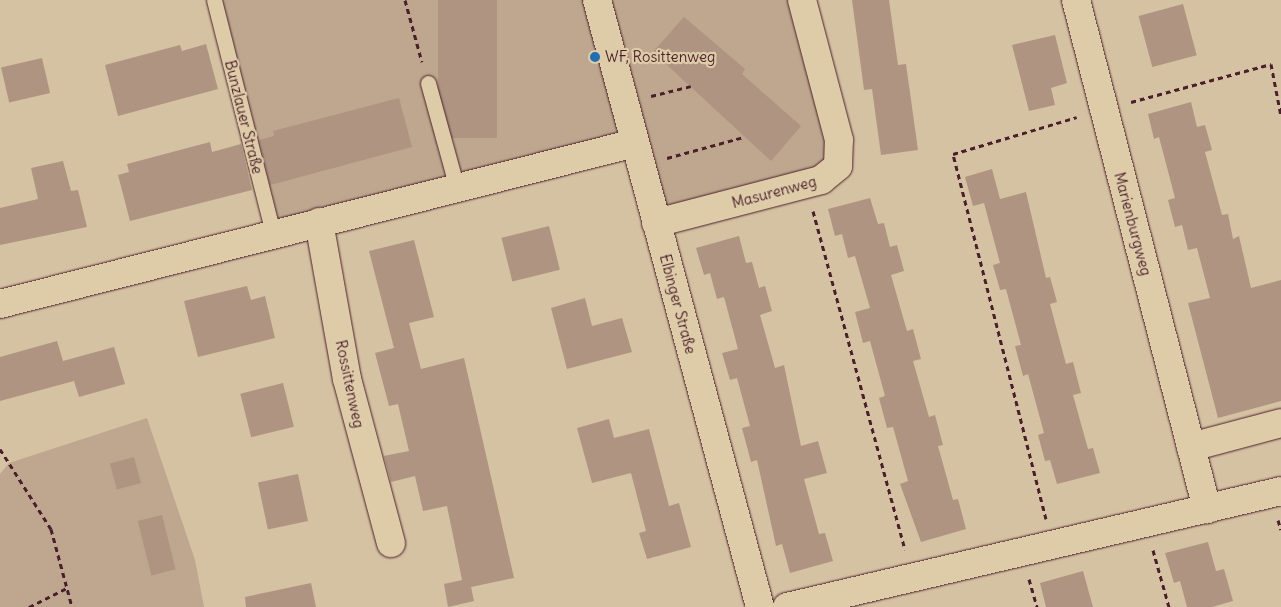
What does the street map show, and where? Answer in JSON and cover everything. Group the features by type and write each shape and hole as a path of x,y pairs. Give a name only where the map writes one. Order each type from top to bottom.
{"street":[{"name":"Elbinger Straße","path":"597,0 760,607"},
{"name":"Masurenweg","path":"656,223 821,180 838,166 839,140 802,0"},
{"name":"Marienburgweg","path":"1076,0 1207,509"},
{"path":"0,304 273,233 457,188 638,154"},
{"name":"Rossittenweg","path":"320,222 347,379 391,543"},
{"path":"1191,447 1281,423"},
{"path":"787,607 1281,491"}],"lane":[{"name":"Bunzlauer Straße","path":"214,0 273,233"},
{"path":"428,83 457,188"}],"path":[{"path":"405,0 428,83"},
{"path":"1052,545 953,154 1271,64 1281,116"},
{"path":"624,102 691,86"},
{"path":"638,154 744,137"},
{"path":"805,184 913,578"},
{"path":"0,449 51,529 72,607"},
{"path":"1145,523 1169,607"},
{"path":"29,607 67,588"}],"shaded area":[{"path":"214,0 802,0 838,166 656,223 635,144 273,233"},
{"path":"147,418 195,560 204,607 0,607 0,474 9,463"}],"building":[{"path":"438,0 497,0 497,138 438,138"},
{"path":"852,0 889,0 898,65 906,64 918,150 881,155 872,89 864,90"},
{"path":"1183,4 1197,55 1152,67 1139,16"},
{"path":"684,17 745,69 742,74 801,126 771,161 653,52"},
{"path":"1055,35 1067,83 1051,88 1055,105 1029,111 1012,45"},
{"path":"206,44 218,89 118,116 105,65 180,45 182,51"},
{"path":"42,58 50,93 9,103 1,67"},
{"path":"399,98 412,147 270,185 259,140 274,136 273,131"},
{"path":"1191,102 1197,127 1205,125 1212,150 1205,152 1222,215 1228,214 1233,239 1239,236 1251,288 1281,280 1281,401 1218,418 1188,303 1210,298 1197,248 1188,250 1182,225 1175,227 1168,200 1175,198 1159,137 1154,139 1148,114"},
{"path":"210,142 212,152 241,144 252,190 130,221 118,175 129,172 127,164"},
{"path":"63,161 71,191 78,190 87,227 0,245 0,208 38,199 31,168"},
{"path":"992,169 1000,199 1026,192 1046,278 1050,277 1057,302 1050,304 1066,364 1073,362 1081,393 1073,395 1088,449 1093,448 1100,473 1057,484 1050,460 1045,461 1038,435 1044,433 1028,374 1023,376 1015,346 1021,345 1006,289 1000,290 993,265 1000,263 984,203 973,206 965,177"},
{"path":"870,198 878,224 884,223 890,247 897,245 904,271 891,275 907,331 913,329 921,359 913,361 929,417 935,415 943,445 938,446 953,500 958,499 966,529 921,542 900,484 908,481 893,427 887,428 879,398 885,396 870,341 863,343 855,312 870,308 855,256 848,258 842,234 835,236 828,209"},
{"path":"549,226 560,270 512,282 501,238"},
{"path":"739,236 746,263 752,262 759,288 765,286 772,311 760,315 775,368 784,365 801,446 818,441 827,473 804,479 819,534 825,533 833,561 790,573 782,544 776,546 757,460 751,462 742,428 750,426 737,378 730,380 722,353 738,349 724,297 717,299 710,273 704,275 696,248"},
{"path":"414,240 434,317 409,323 421,369 464,358 514,578 471,587 474,601 448,607 444,584 462,580 447,506 423,511 415,476 391,482 384,456 409,451 398,404 389,406 375,353 394,348 369,251"},
{"path":"247,286 251,300 265,296 275,338 198,357 184,301"},
{"path":"585,298 592,326 622,318 632,352 567,369 551,308"},
{"path":"57,341 63,361 114,347 125,384 79,397 74,381 0,401 0,357"},
{"path":"283,383 294,427 251,437 240,394"},
{"path":"609,419 614,438 649,429 669,506 679,503 691,547 647,559 639,533 646,531 631,473 592,483 577,428"},
{"path":"134,457 141,483 117,490 110,463"},
{"path":"298,474 308,521 268,529 258,483"},
{"path":"162,515 176,569 151,575 138,521"},
{"path":"1208,542 1216,571 1224,569 1233,601 1212,607 1187,607 1180,581 1174,583 1165,553"},
{"path":"1083,571 1093,607 1046,607 1040,583"},
{"path":"311,583 316,607 246,607 245,597"}],"place":[{"name":"WF, Rosittenweg","path":"595,57"}]}
